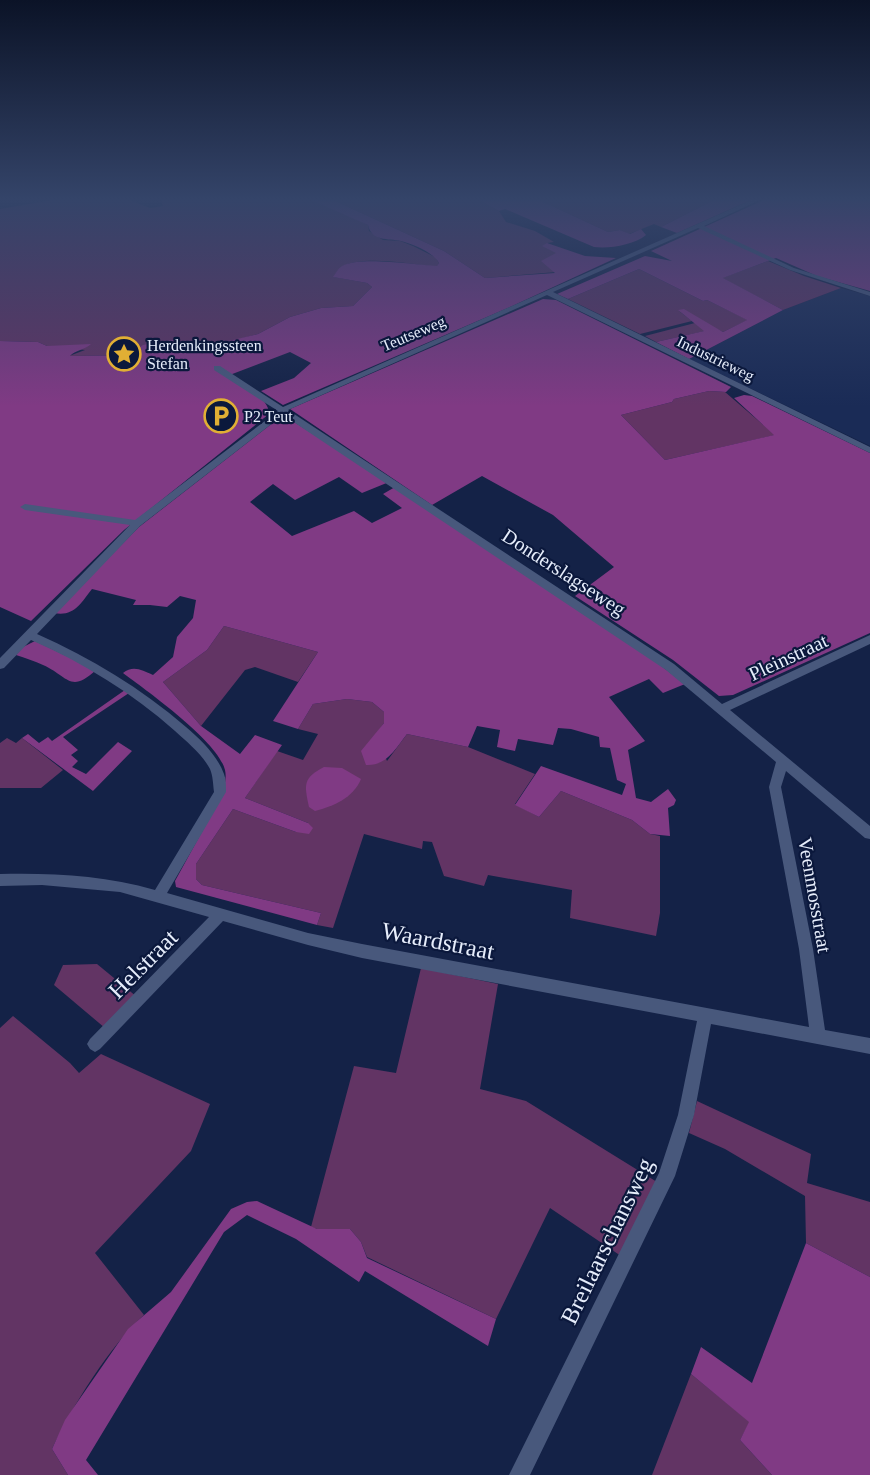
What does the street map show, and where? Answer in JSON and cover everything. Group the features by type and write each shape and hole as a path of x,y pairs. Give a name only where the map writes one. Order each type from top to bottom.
{"street":[{"name":"Teutseweg","path":"0,664 137,524 281,410 333,385 605,268"},
{"path":"792,268 870,294"},
{"name":"Industrieweg","path":"549,293 870,450"},
{"name":"Donderslagseweg","path":"217,368 670,667 870,834"},
{"path":"25,507 110,518 137,524"},
{"path":"30,635 71,652 135,690 172,721 209,757 219,776 219,792 159,895"},
{"name":"Pleinstraat","path":"723,709 870,639"},
{"name":"Veenmosstraat","path":"782,761 775,786 806,949 818,1037"},
{"name":"Waardstraat","path":"0,880 86,881 159,895 308,939 362,951 870,1046"},
{"name":"Helstraat","path":"95,1044 221,914"},
{"name":"Breilaarschansweg","path":"519,1475 667,1176 686,1115 705,1016"}],"shaded area":[{"path":"0,268 340,268 334,277 367,283 372,287 353,306 321,308 290,317 258,334 204,349 137,355 69,356 85,350 47,346 38,342 0,341"},
{"path":"470,268 556,268 556,272 485,278"},
{"path":"470,268 485,278 555,273 549,268 595,268 283,405 261,391 294,378 311,363 290,352 227,376 259,396 268,408 269,414 124,530 31,621 0,607 0,341 38,342 47,346 91,344 70,356 137,355 139,348 143,345 173,340 189,342 191,350 258,334 290,317 321,308 353,306 372,287 367,283 333,277 338,269"},
{"path":"618,268 750,268 723,278 783,310 689,359 656,342 704,331 678,310 684,309 723,332 747,320 639,269 568,299 557,294"},
{"path":"750,268 784,268 841,288 783,310 722,278"},
{"path":"798,268 870,268 870,291 817,276"},
{"path":"639,269 703,301 707,300 748,320 723,332 679,311 692,321 640,334 568,299"},
{"path":"841,288 870,296 870,446 689,359 783,310"},
{"path":"543,299 556,300 731,387 726,392 709,391 621,415 665,460 774,435 734,398 744,395 752,396 870,453 870,633 733,695 719,696 673,660 575,596 614,567 553,515 482,476 432,505 290,409"},
{"path":"695,323 705,331 656,342 645,336"},
{"path":"709,391 725,392 775,435 665,460 621,415 672,402 674,399"},
{"path":"283,415 389,482 362,493 339,477 295,500 273,484 250,502 292,536 354,511 372,523 402,508 383,494 395,487 648,656 685,684 663,693 649,679 609,697 645,741 628,750 636,798 651,802 668,789 676,800 674,805 668,808 670,836 650,834 632,820 561,791 539,817 515,805 541,766 622,795 626,784 617,780 610,748 600,747 599,737 571,729 558,728 553,745 518,739 515,751 497,747 500,730 477,726 468,747 407,734 385,760 366,765 361,751 384,723 384,712 372,702 347,699 313,704 298,729 273,721 318,652 224,626 207,650 163,682 201,726 240,754 255,735 282,745 245,798 308,823 313,828 309,834 296,832 233,809 196,864 196,879 202,885 321,913 317,925 176,887 175,881 221,797 225,770 220,758 196,731 123,673 134,669 153,675 173,657 177,637 193,618 196,600 180,596 167,607 133,605 136,600 92,589 72,611 54,613 139,527"},
{"path":"224,626 318,652 298,682 255,667 245,670 201,726 163,682 207,650"},
{"path":"35,641 96,670 80,681 74,682 51,669 16,655 23,647"},
{"path":"125,690 129,693 63,737 78,750 71,755 78,761 72,767 86,774 118,742 132,751 93,791 22,738 28,734 39,743 48,737 52,741"},
{"path":"347,699 372,702 384,712 384,723 376,734 387,761 407,734 468,747 535,774 515,804 539,817 561,791 632,820 650,834 660,836 660,913 656,936 570,918 572,890 488,875 484,886 444,876 432,842 423,841 422,849 364,834 333,928 317,925 321,913 202,885 196,879 196,864 233,809 296,832 308,823 245,798 277,751 303,760 318,734 298,729 313,704"},
{"path":"7,738 16,743 22,738 63,770 41,788 0,788 0,743"},
{"path":"324,767 342,768 361,779 358,786 348,796 329,807 315,811 309,807 306,793 307,782 312,775"},
{"path":"97,964 137,997 105,1028 54,985 63,965"},
{"path":"421,968 498,984 480,1089 526,1101 657,1182 621,1256 550,1208 496,1319 367,1257 361,1242 350,1229 311,1227 354,1066 396,1073"},
{"path":"13,1016 79,1073 101,1054 210,1104 191,1151 95,1253 144,1315 105,1359 52,1449 68,1475 0,1475 0,1028"},
{"path":"697,1101 811,1154 807,1183 870,1202 870,1277 806,1243 805,1196 725,1149 689,1133"},
{"path":"257,1201 317,1229 350,1229 361,1242 367,1258 496,1319 488,1346 365,1271 359,1282 296,1239 247,1215 224,1232 86,1460 98,1475 68,1475 52,1449 65,1420 128,1329 171,1292 231,1209 247,1202"},
{"path":"806,1243 870,1277 870,1475 772,1475 740,1440 749,1422 691,1374 701,1347 752,1383"},
{"path":"691,1374 750,1422 740,1440 772,1475 652,1475"}],"place":[{"name":"Herdenkingssteen Stefan","path":"124,354"},
{"name":"P2 Teut","path":"221,416"}]}
